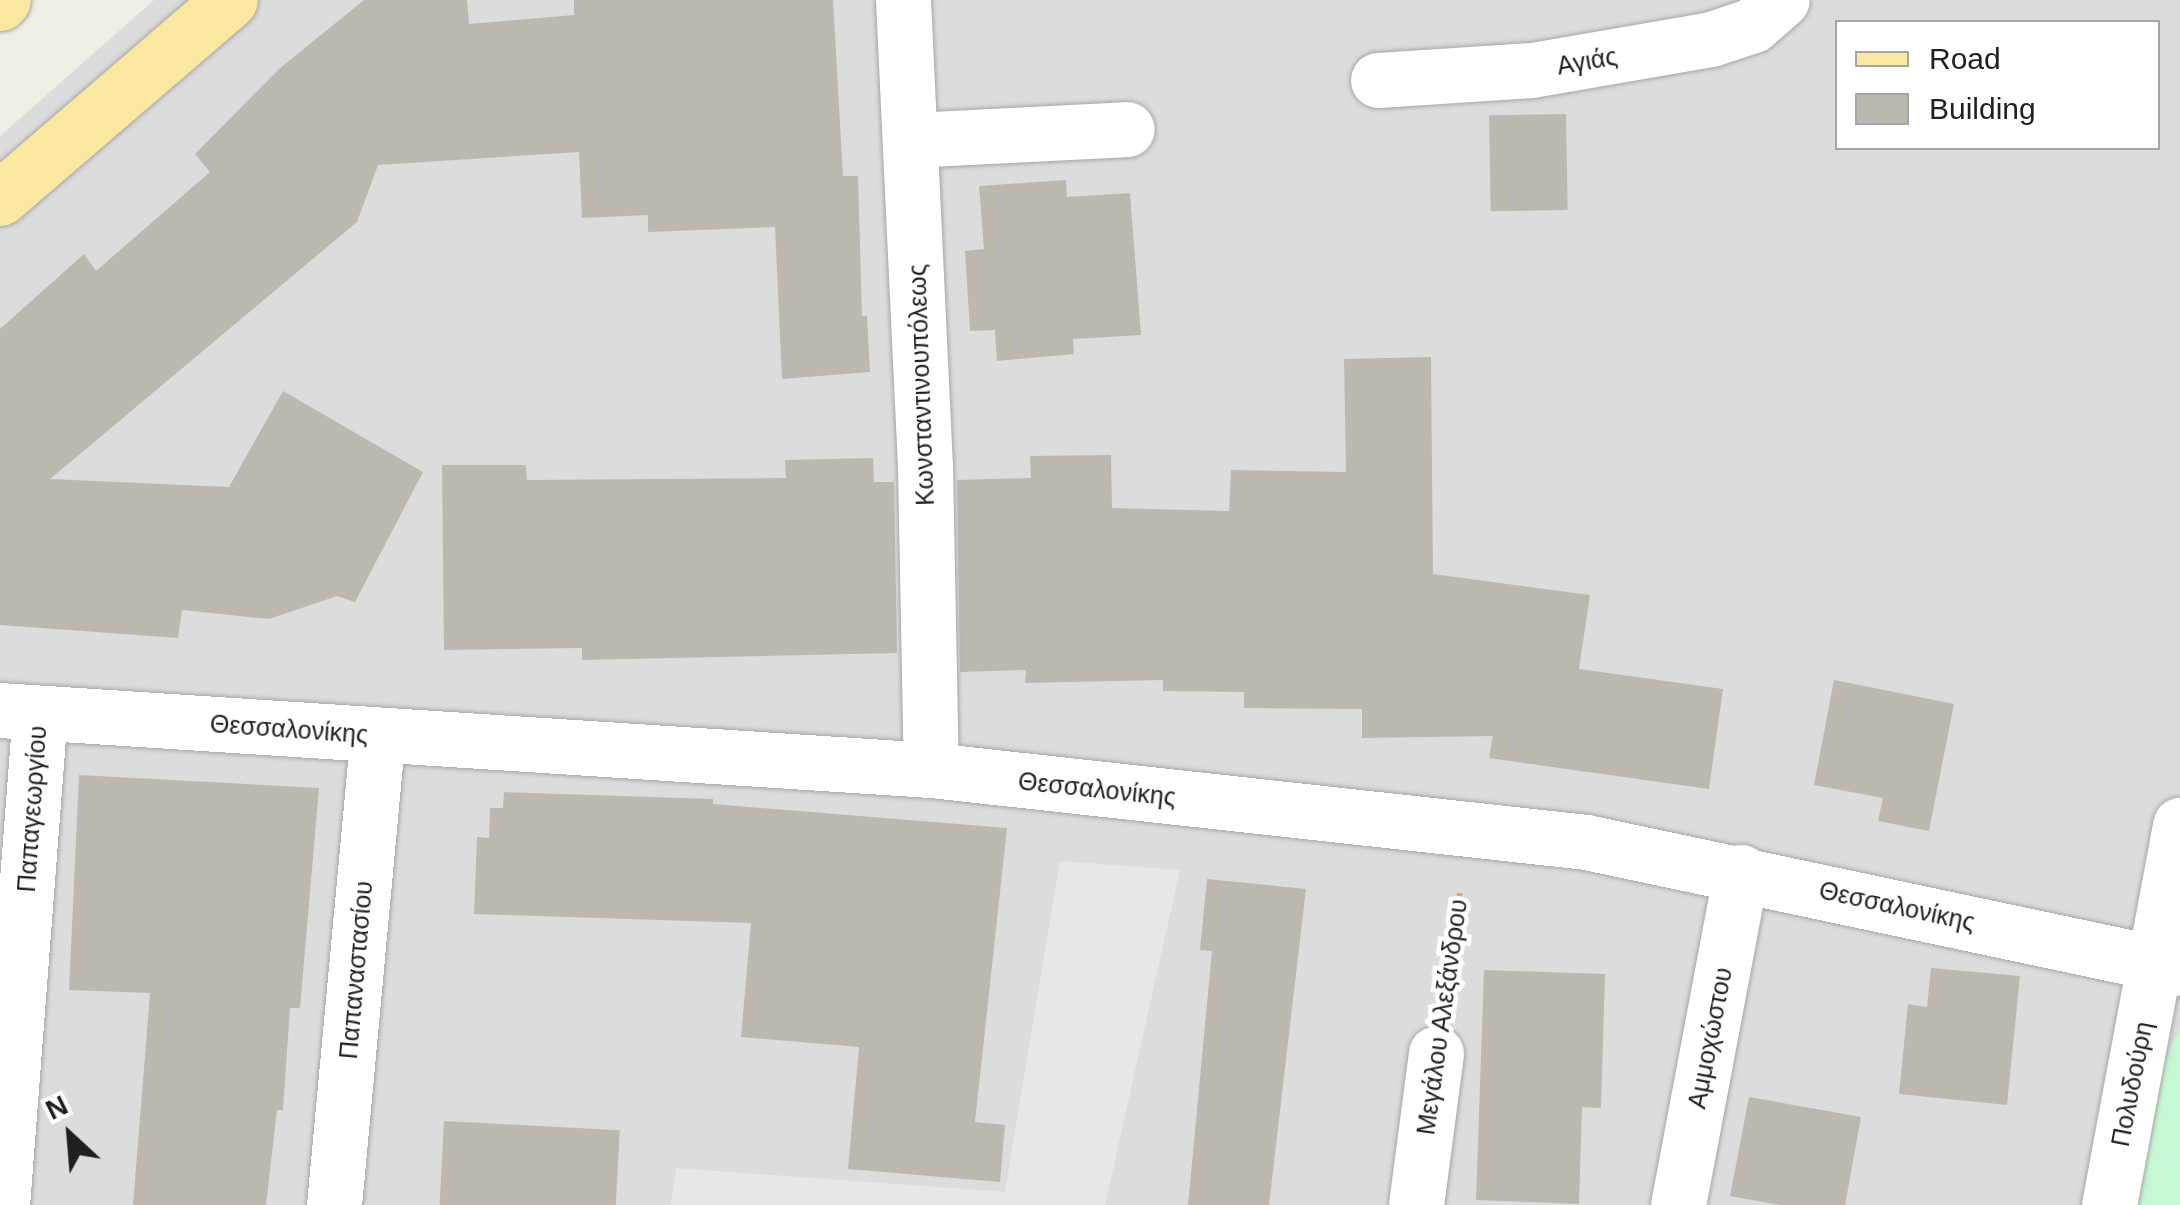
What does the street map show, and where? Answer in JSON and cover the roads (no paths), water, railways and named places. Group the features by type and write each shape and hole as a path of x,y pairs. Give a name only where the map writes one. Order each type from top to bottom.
{"main road":[{"path":"0,198 230,0"}],"street":[{"name":"Κωνσταντινουπόλεως","path":"904,0 925,466 930,770"},
{"name":"Αγιάς","path":"1378,80 1532,70 1710,39 1753,26 1782,0"},
{"path":"911,140 1127,129"},
{"name":"Θεσσαλονίκης","path":"20,712 930,770 1586,842 2167,965"},
{"name":"Παπαγεωργίου","path":"2,1205 20,712"},
{"name":"Παπαναστασίου","path":"334,1205 378,735"},
{"name":"Πολυδούρη","path":"2109,1205 2167,965 2180,824"},
{"name":"Αμμοχώστου","path":"1678,1205 1741,872"},
{"name":"Μεγάλου Αλεξάνδρου","path":"1416,1205 1436,1052"}]}
